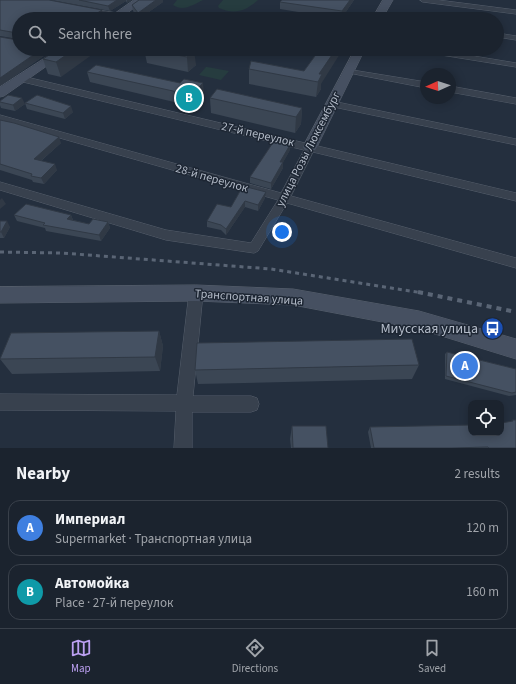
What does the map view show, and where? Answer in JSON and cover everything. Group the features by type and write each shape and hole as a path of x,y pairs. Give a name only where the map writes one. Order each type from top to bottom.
{"main road":[{"path":"122,12 140,0"},
{"path":"381,12 388,0"},
{"path":"0,93 56,56"},
{"name":"улица Розы Люксембург","path":"310,147 356,56"},
{"name":"Транспортная улица","path":"0,295 196,293 293,297 419,320 516,348"}],"street":[{"path":"423,0 516,12"},
{"path":"79,8 95,12"},
{"path":"504,36 516,38"},
{"path":"460,56 516,65"},
{"path":"349,71 420,83"},
{"name":"27-й переулок","path":"22,79 516,197"},
{"path":"456,90 516,101"},
{"path":"332,104 516,142"},
{"name":"28-й переулок","path":"0,118 516,263"},
{"name":"улица Розы Люксембург","path":"0,186 166,235 254,248 284,199 310,147"},
{"path":"183,448 184,405 196,293"},
{"path":"0,402 184,405 251,404"}],"green space":[{"path":"177,0 203,0 192,6 180,8 173,5"},
{"path":"223,0 258,0 249,7 240,11 230,11 219,8 218,6"},
{"path":"206,67 229,71 221,80 199,75"}],"building":[{"path":"0,0 49,0 102,10 99,12 12,12 12,32 0,30"},
{"path":"79,0 117,0 108,6"},
{"path":"139,0 156,0 139,12 137,12 132,5"},
{"path":"282,0 350,0 342,11 280,2"},
{"path":"0,37 12,39 12,56 32,56 0,78"},
{"path":"48,56 65,56 56,62 43,59"},
{"path":"315,56 331,56 319,74 322,74 318,82 249,69 251,61 304,71"},
{"path":"96,65 180,83 184,79 203,83 189,98 175,95 177,93 173,91 87,72"},
{"path":"217,89 302,108 296,117 210,98"},
{"path":"8,95 22,98 13,105 0,102"},
{"path":"37,95 71,106 63,113 25,103"},
{"path":"0,120 59,137 34,159 55,164 41,178 31,176 32,174 0,164"},
{"path":"274,141 290,145 280,162 283,162 271,183 250,177"},
{"path":"243,186 266,192 258,205 245,201 226,229 221,225 207,221 217,204 231,207"},
{"path":"26,204 71,215 67,219 89,224 93,219 108,222 99,235 43,225 45,223 14,215"},
{"path":"0,221 7,221 1,232 0,232"},
{"path":"159,331 155,357 0,359 11,333"},
{"path":"412,339 419,365 195,370 197,343"},
{"path":"447,352 516,369 516,392 512,393 446,376"},
{"path":"512,420 516,420 516,448 374,448 370,427 468,425 468,436 504,436 504,422 513,421"},
{"path":"292,426 326,426 328,448 293,448"}],"railway":[{"path":"0,252 62,253 271,269 423,293"},
{"path":"418,292 423,293"},
{"path":"423,293 516,312"}],"place":[{"name":"Автомойка","path":"189,98"},
{"name":"Миусская улица","path":"493,328"},
{"name":"Империал","path":"465,366"}]}
